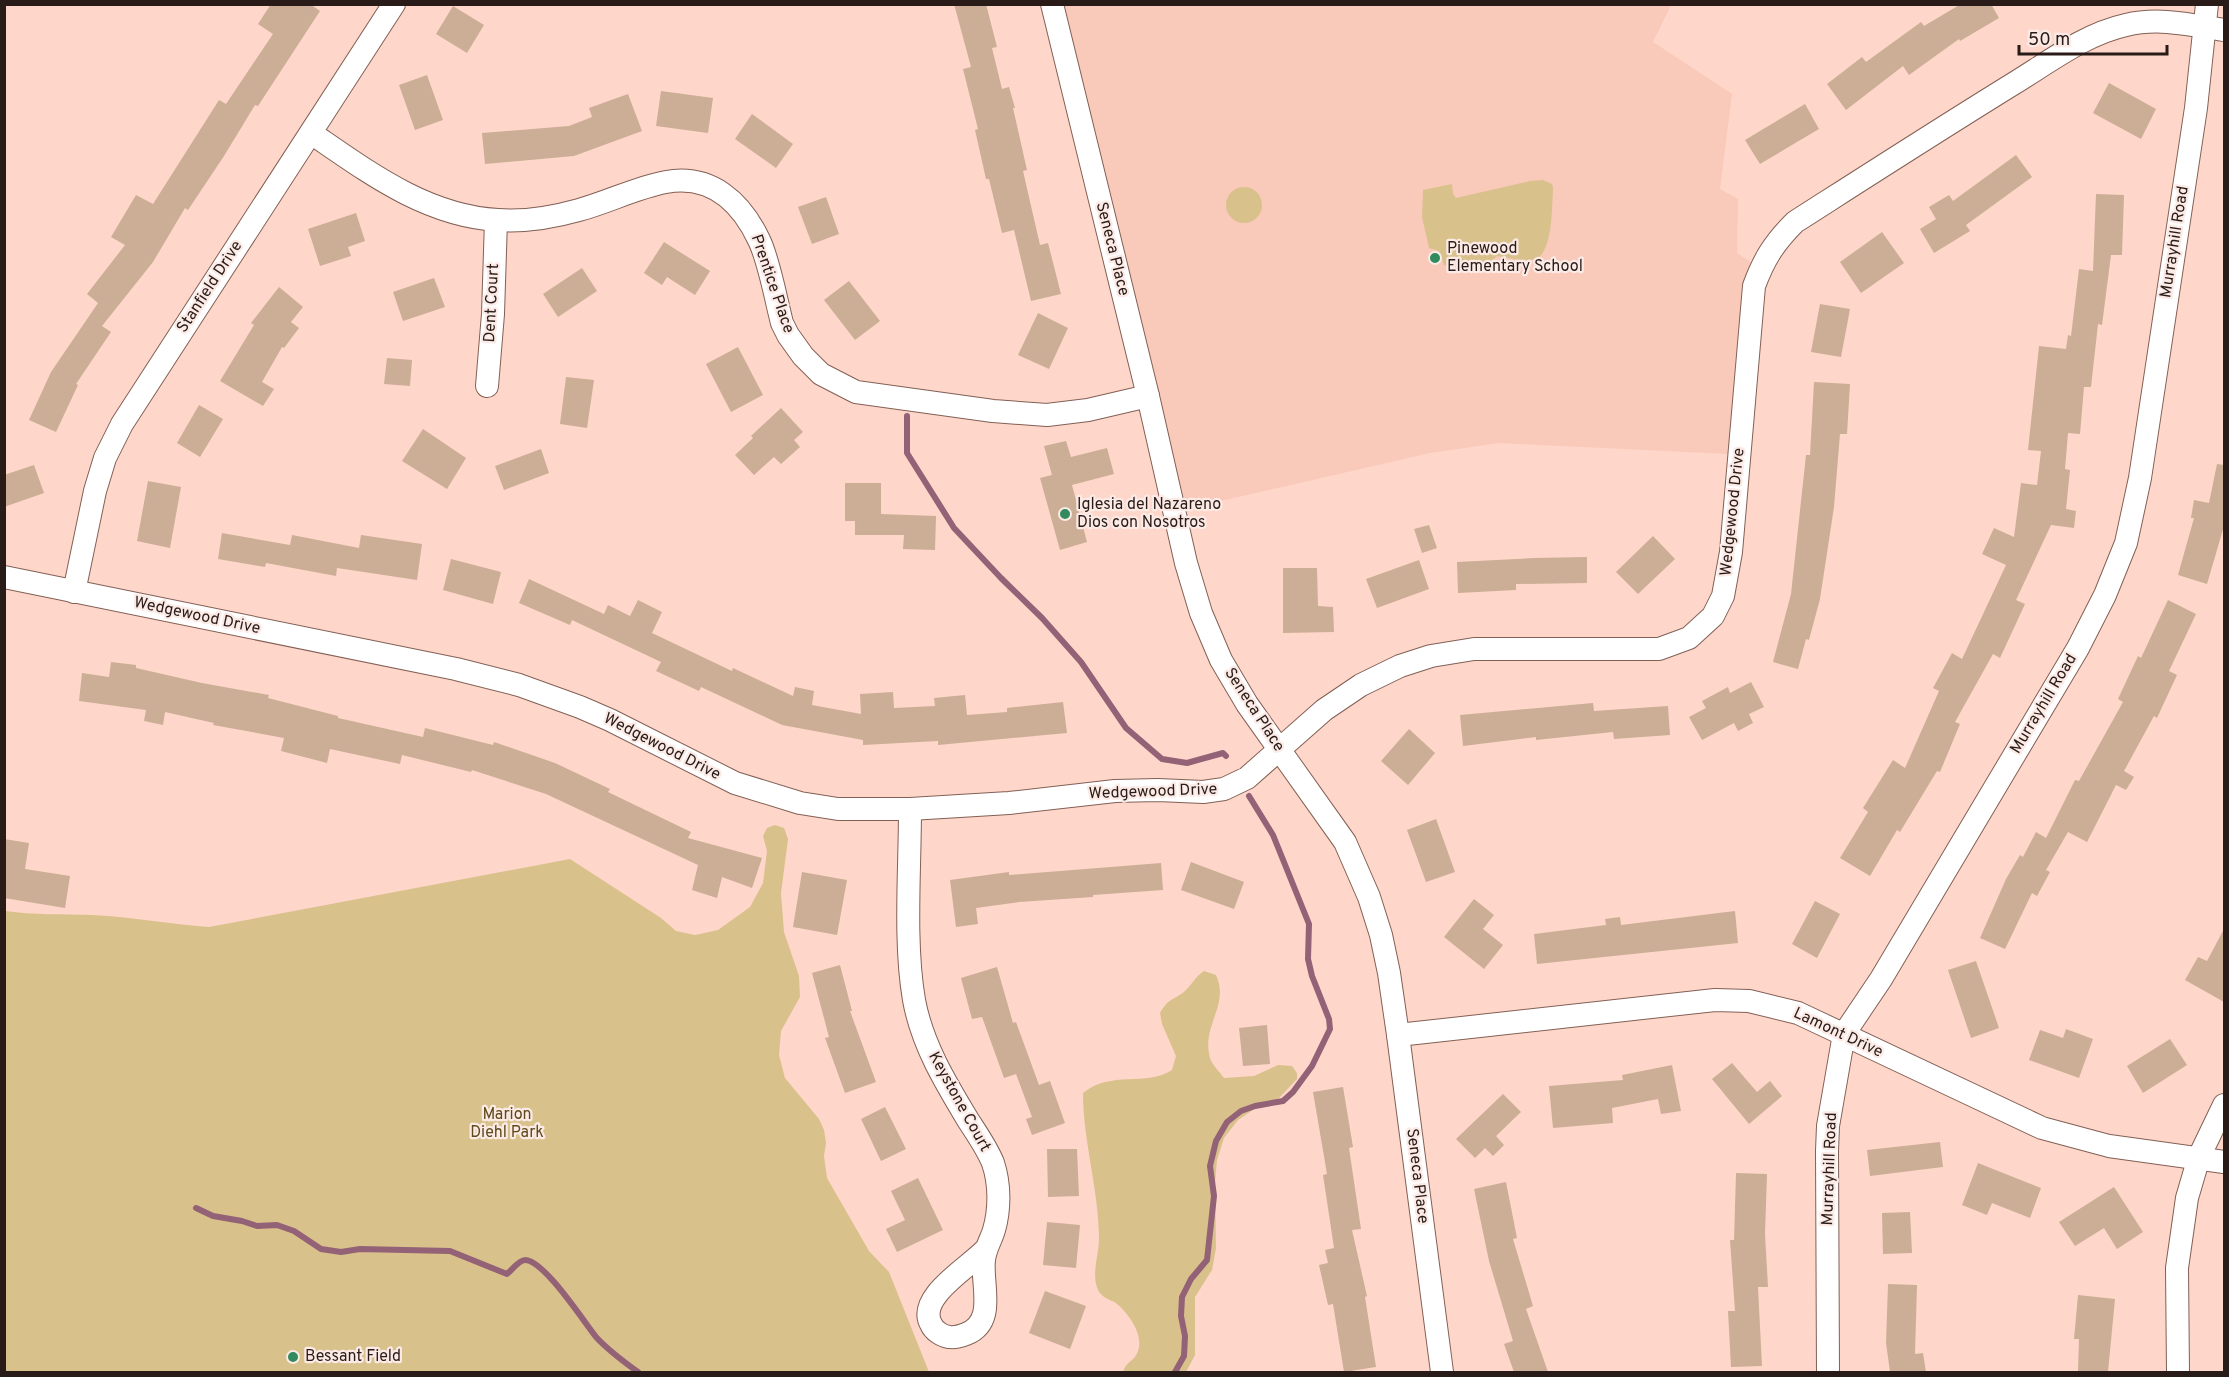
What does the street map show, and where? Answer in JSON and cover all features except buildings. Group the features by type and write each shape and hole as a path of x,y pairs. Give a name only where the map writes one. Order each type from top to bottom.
{"street":[{"name":"Stanfield Drive","path":"74,592 95,491 105,458 122,424 394,4"},
{"name":"Seneca Place","path":"1052,4 1148,396 1186,563 1201,613 1221,660 1247,704 1340,833 1369,897 1381,935 1398,1035 1442,1372"},
{"name":"Murrayhill Road","path":"1828,1372 1828,1126 1844,1034 1881,979 2078,648 2105,595 2126,543 2147,440 2196,108 2214,29 2207,4"},
{"name":"Wedgewood Drive","path":"4,577 456,669 519,685 610,720 735,783 778,798 838,809 910,810 1009,803 1115,791 1203,792 1224,789 1247,778 1324,710 1360,685 1400,666 1431,656 1473,649 1659,649 1689,638 1713,616 1723,596 1731,552 1754,286 1777,240 1795,222 2085,40 2127,24 2170,21 2214,29"},
{"name":"Prentice Place","path":"311,133 378,179 423,202 496,220 518,220 578,211 666,182 699,183 719,191 744,212 760,242 782,323 802,356 832,382 856,392 993,411 1047,415 1088,410 1148,396"},
{"name":"Dent Court","path":"487,386 493,314 496,220"},
{"name":"Keystone Court","path":"910,810 909,964 914,1002 932,1057 993,1164 998,1188 998,1213 986,1249"},
{"name":"Lamont Drive","path":"1398,1035 1714,1000 1749,1001 1782,1008 1844,1034 2042,1128 2109,1146 2224,1162"},
{"path":"2178,1372 2177,1268 2179,1244 2187,1198 2199,1157 2224,1105"}],"shaded area":[{"name":"Pinewood Elementary School","path":"1063,5 1671,5 1653,42 1732,94 1720,189 1738,199 1737,253 1752,263 1742,309 1728,454 1499,443 1430,453 1186,509"}],"green space":[{"path":"1543,180 1552,184 1553,188 1552,216 1545,248 1535,259 1521,260 1497,256 1479,268 1465,270 1444,265 1439,251 1429,248 1422,217 1423,190 1452,184 1456,198"},
{"path":"1244,187 1257,192 1262,205 1257,218 1244,223 1231,218 1226,205 1231,192"},
{"name":"Marion Diehl Park","path":"775,825 784,828 788,839 781,893 784,932 799,976 800,997 781,1031 779,1055 785,1078 819,1119 826,1143 824,1156 827,1178 869,1251 889,1272 929,1372 5,1372 5,911 108,916 209,927 570,859 661,918 676,931 695,935 718,930 750,907 763,883 767,851 763,836 767,828"},
{"path":"1204,971 1216,975 1219,986 1220,996 1208,1046 1211,1061 1224,1078 1254,1076 1278,1065 1292,1066 1297,1073 1297,1079 1279,1098 1238,1120 1224,1138 1217,1160 1215,1183 1216,1248 1212,1270 1195,1297 1195,1355 1186,1372 1123,1372 1126,1365 1137,1354 1139,1338 1134,1324 1125,1312 1116,1303 1102,1295 1096,1284 1098,1221 1083,1093 1105,1082 1151,1078 1172,1070 1176,1056 1162,1024 1160,1013 1169,1001 1186,990"}],"waterway":[{"path":"907,416 907,453 954,528 1042,618 1081,662 1126,728 1162,759 1187,763 1223,753 1226,756"},
{"path":"1175,1372 1184,1356 1182,1297 1191,1279 1207,1260 1214,1196 1210,1166 1216,1141 1227,1122 1241,1111 1283,1101 1293,1092 1312,1066 1330,1029 1329,1019 1312,976 1308,959 1309,924 1273,835 1249,796"},
{"path":"196,1208 213,1216 257,1226 277,1225 294,1231 321,1249 341,1252 360,1249 450,1251 507,1274 518,1263 525,1260 533,1263 553,1280 596,1337 638,1372"}],"place":[{"name":"Pinewood Elementary School","path":"1435,258"},
{"name":"Iglesia del Nazareno Dios con Nosotros","path":"1065,514"},
{"name":"Bessant Field","path":"293,1357"}]}
